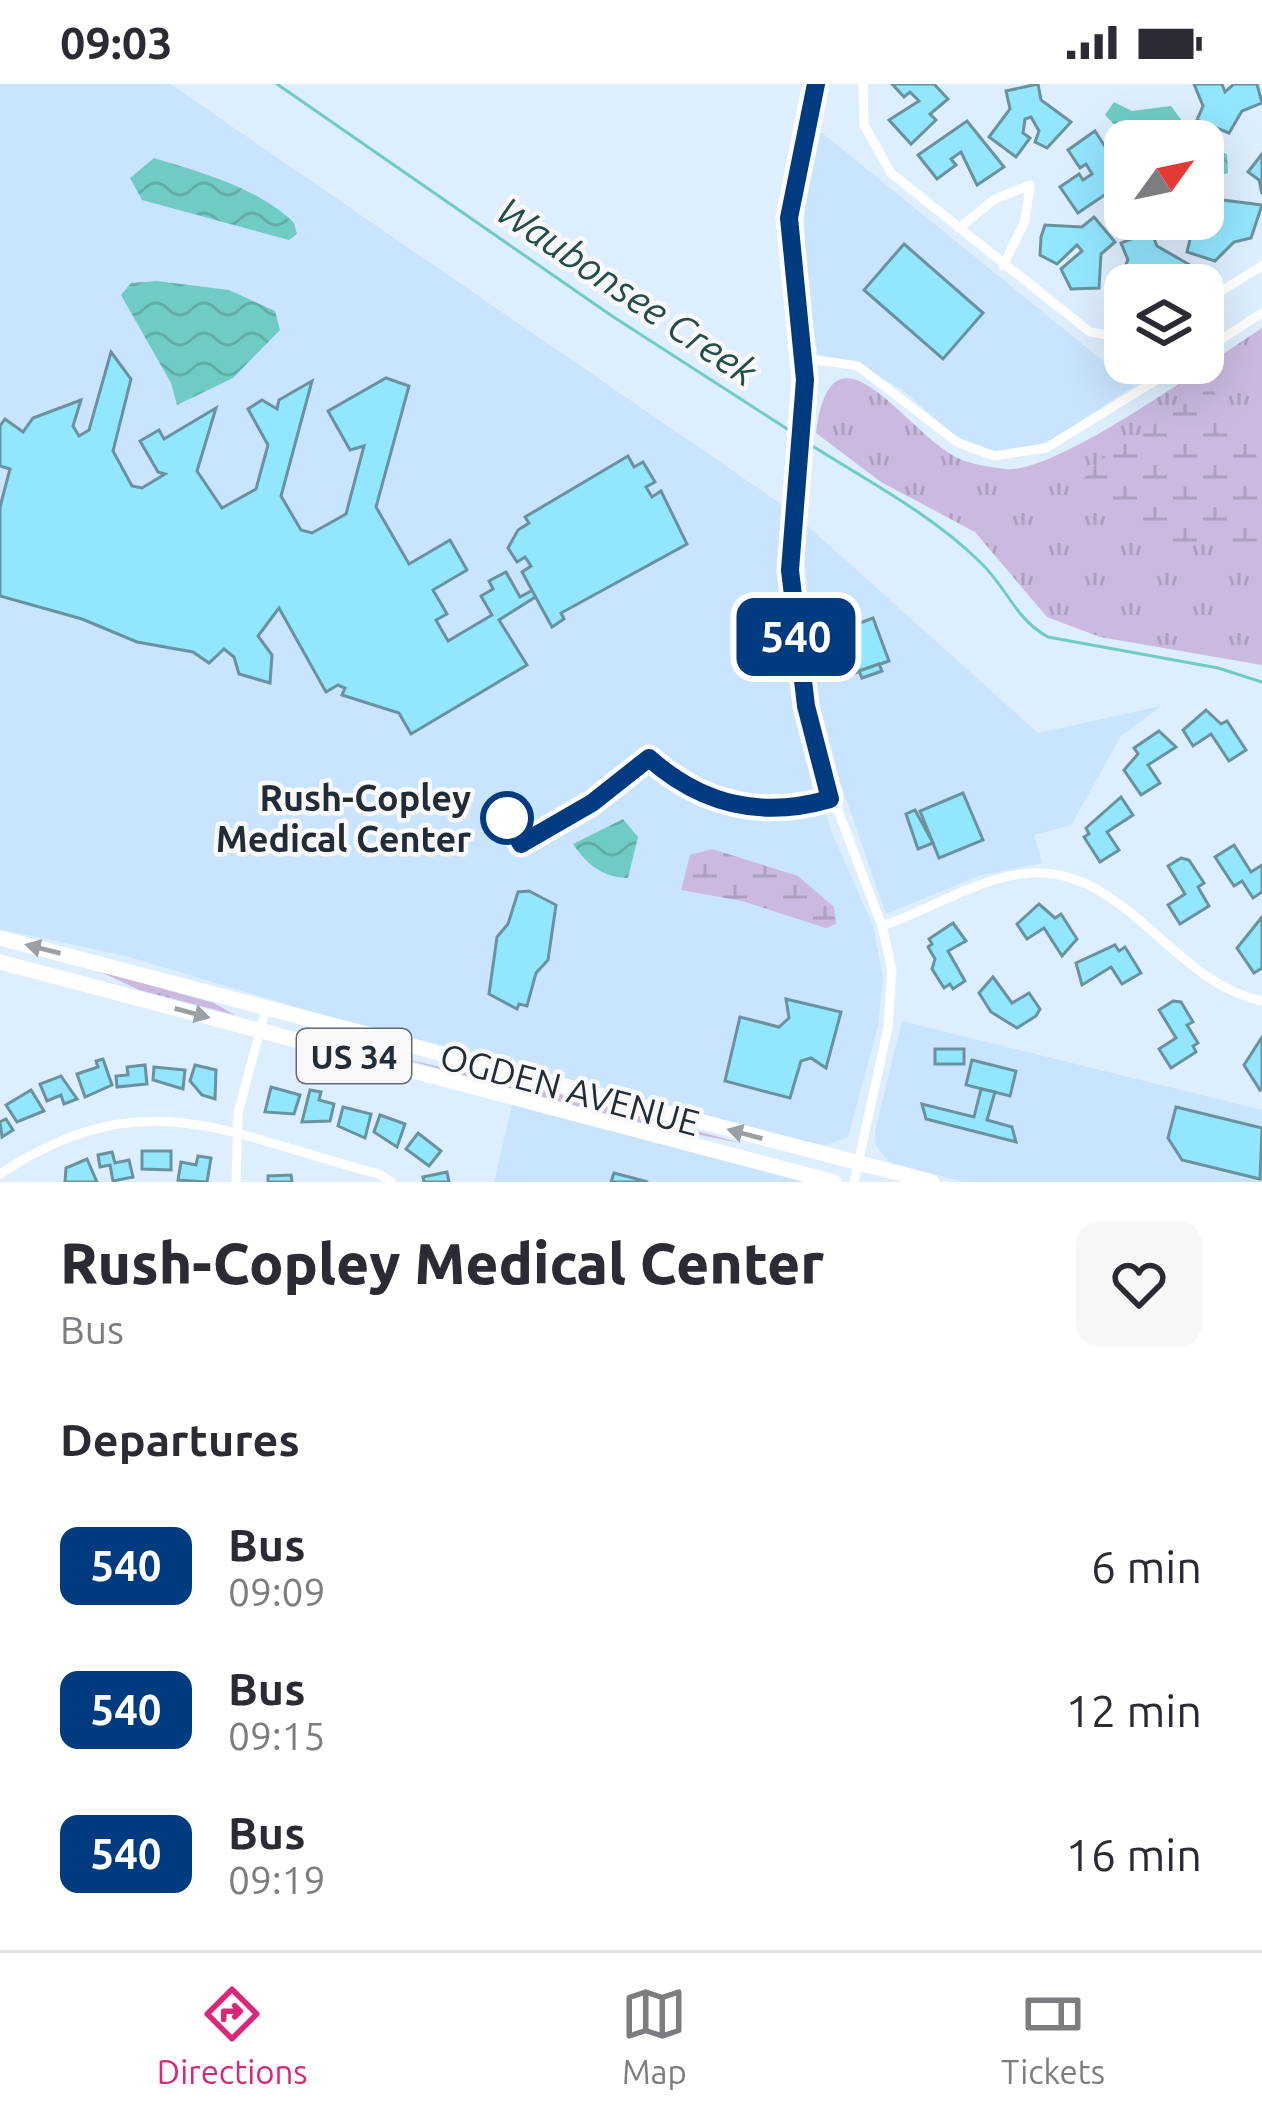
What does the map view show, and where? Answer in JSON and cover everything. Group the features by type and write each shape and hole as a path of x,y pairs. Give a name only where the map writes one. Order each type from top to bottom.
{"main road":[{"name":"OGDEN AVENUE","path":"0,938 932,1182"},
{"name":"OGDEN AVENUE","path":"0,962 834,1182"}],"street":[{"path":"815,84 789,218 804,358 790,570 806,706 830,799 882,926 892,970 888,1027 854,1182"},
{"path":"863,84 864,125 891,173 1090,332 1104,334"},
{"path":"959,228 995,199 1030,185 1025,221 1003,266"},
{"path":"1224,289 1262,266"},
{"path":"1224,339 1262,314"},
{"path":"804,358 858,366 958,442 994,456 1046,448 1150,384"},
{"path":"882,926 998,880 1050,874 1116,902 1208,982 1262,1001"},
{"path":"236,1182 237,1136 266,1008"},
{"path":"0,1174 58,1139 125,1120 182,1122 379,1174 391,1182"}],"shaded area":[{"path":"0,84 170,84 784,506 781,612 796,709 831,831 873,926 883,978 878,1026 848,1137 826,1145 795,1140 343,1021 126,956 0,929"},
{"path":"821,132 1104,362 1104,384 1134,386 1050,441 1013,452 964,445 903,390 877,376 819,360 804,274 805,202"},
{"path":"802,521 1038,733 1161,706 1121,736 1071,825 1034,835 1042,863 981,875 886,914 816,712"},
{"path":"902,1021 1262,1110 1262,1182 964,1182 889,1162 876,1145 875,1132"},
{"path":"512,1105 806,1182 494,1182"}],"green space":[{"path":"1262,328 1262,665 1100,637 1047,617 975,532 881,482 816,433 825,397 838,380 854,379 874,389 960,459 1005,469 1029,466 1096,435 1178,384 1224,384 1224,353"},
{"path":"1211,387 1262,464 1262,548 1148,541 1081,482 1099,461"},
{"path":"712,849 798,876 834,907 836,924 826,928 742,901 681,890 690,855"},
{"path":"99,971 214,1003 235,1015 139,990"},
{"path":"400,1058 532,1087 745,1144 631,1121"}],"water":[{"path":"1114,102 1132,111 1171,106 1181,120 1110,120 1105,115"},
{"path":"154,158 209,175 264,200 294,223 297,234 289,240 142,200 130,178"},
{"path":"157,281 229,290 275,311 280,330 233,378 177,405 171,383 121,295 131,283"},
{"path":"623,819 638,837 628,878 596,868 573,844"}],"building":[{"path":"892,84 934,84 948,99 930,114 936,120 911,144 889,120 919,101 910,92 904,97"},
{"path":"1038,84 1041,100 1071,122 1047,148 1035,142 1039,131 1031,117 1025,119 1023,133 1030,138 1016,157 989,137 1010,109 1006,91"},
{"path":"1194,84 1222,84 1225,92 1234,84 1257,84 1262,103 1242,111 1229,133 1224,131 1224,120 1197,120 1203,106"},
{"path":"967,121 1004,167 977,185 961,152 951,159 956,165 937,179 918,155"},
{"path":"1095,131 1104,145 1104,195 1078,213 1060,187 1079,174 1083,180 1092,174 1086,164 1080,168 1068,150"},
{"path":"1262,154 1262,194 1259,180 1248,172"},
{"path":"1224,200 1262,205 1251,238 1234,242 1215,261 1187,252 1190,240 1224,240"},
{"path":"1094,217 1104,229 1104,240 1115,242 1101,254 1099,288 1071,289 1061,269 1082,251 1077,245 1057,264 1040,255 1045,225 1082,227"},
{"path":"1155,240 1188,264 1126,264 1121,243"},
{"path":"904,244 983,313 943,359 864,290"},
{"path":"111,352 131,379 113,451 132,486 142,488 165,474 158,472 140,441 159,430 164,439 216,408 197,471 222,508 256,489 268,445 248,409 262,400 277,409 279,400 312,381 281,496 301,530 312,533 346,514 364,446 350,450 328,411 386,378 409,386 376,507 409,564 450,540 467,570 433,590 447,614 436,620 448,641 492,615 481,596 493,589 489,581 506,572 520,597 533,590 537,596 499,620 527,665 411,734 399,713 342,695 345,688 338,685 326,692 279,608 258,636 272,655 270,683 239,674 234,657 224,649 209,663 193,652 137,642 82,619 0,596 0,507 10,469 0,466 0,426 5,419 23,432 33,418 81,400 73,426 79,436 89,430"},
{"path":"628,456 634,467 643,462 655,482 646,487 652,497 661,491 687,544 561,613 564,619 552,627 522,572 531,566 525,557 517,562 508,548 518,530 529,523 525,517"},
{"path":"873,618 889,661 849,675 834,633"},
{"path":"879,664 882,671 862,678 859,671"},
{"path":"1206,710 1221,724 1227,721 1246,750 1229,761 1211,734 1193,746 1183,730"},
{"path":"1159,731 1176,747 1148,765 1160,783 1141,795 1124,770 1138,754 1134,748"},
{"path":"963,793 983,840 939,858 920,811"},
{"path":"1121,797 1133,815 1107,832 1119,850 1100,862 1084,837 1089,834 1086,828"},
{"path":"915,810 933,843 918,849 906,814"},
{"path":"1234,845 1251,872 1262,865 1262,892 1253,898 1242,881 1234,886 1215,857"},
{"path":"1181,858 1189,860 1204,883 1198,887 1209,906 1180,924 1168,905 1185,894 1168,866"},
{"path":"529,891 556,905 548,960 536,973 527,1006 519,1004 517,1009 489,994 497,937 508,924 518,892"},
{"path":"1039,904 1055,918 1061,914 1077,939 1062,956 1044,928 1027,939 1017,924"},
{"path":"1262,917 1262,968 1254,973 1237,948"},
{"path":"953,923 966,941 948,951 965,981 953,989 950,984 944,988 932,969 935,959 928,947 929,939"},
{"path":"1115,945 1119,951 1125,947 1141,973 1122,984 1111,967 1082,985 1076,963"},
{"path":"993,977 1012,1003 1029,993 1040,1009 1036,1016 1017,1028 991,1012 979,993"},
{"path":"786,999 841,1012 826,1068 811,1058 801,1061 790,1098 725,1081 740,1017 779,1027 789,1018"},
{"path":"1173,1001 1181,1002 1193,1022 1187,1025 1198,1043 1193,1046 1196,1052 1171,1068 1159,1049 1176,1038 1159,1010"},
{"path":"1262,1037 1262,1088 1260,1090 1244,1065"},
{"path":"935,1049 964,1049 964,1064 935,1064"},
{"path":"103,1059 112,1085 85,1097 77,1074 98,1067 96,1061"},
{"path":"972,1060 1016,1071 1010,1096 966,1085"},
{"path":"145,1065 147,1084 117,1087 116,1076 128,1075 127,1067"},
{"path":"195,1065 216,1070 215,1099 202,1095 190,1081"},
{"path":"154,1067 185,1070 183,1089 153,1080"},
{"path":"61,1076 77,1099 64,1104 61,1095 47,1101 40,1084"},
{"path":"271,1087 300,1095 294,1114 265,1112"},
{"path":"981,1089 995,1092 987,1120 1012,1127 1016,1142 926,1119 922,1104 974,1117"},
{"path":"31,1090 44,1111 17,1122 6,1105"},
{"path":"310,1090 321,1092 319,1100 334,1104 330,1121 302,1122"},
{"path":"343,1107 371,1114 365,1138 338,1126"},
{"path":"1176,1107 1262,1128 1260,1179 1182,1160 1168,1138"},
{"path":"380,1115 405,1124 397,1147 374,1132"},
{"path":"6,1119 13,1130 2,1137 0,1122"},
{"path":"418,1133 441,1151 429,1166 406,1149"},
{"path":"142,1151 171,1151 171,1170 142,1169"},
{"path":"112,1152 115,1163 129,1160 133,1177 113,1181 110,1165 100,1167 98,1155"},
{"path":"198,1156 211,1158 207,1182 178,1180 181,1162 196,1165"},
{"path":"87,1159 97,1182 65,1182 66,1168"},
{"path":"447,1172 449,1182 424,1182 423,1177"},
{"path":"614,1173 648,1182 611,1182"},
{"path":"291,1175 292,1182 268,1182 268,1176"}],"waterway":[{"name":"Waubonsee Creek","path":"277,84 612,316 795,434"},
{"name":"Waubonsee Creek","path":"803,440 917,511 960,544 1027,621 1048,637 1218,668 1262,682"}],"bus line":[{"name":"540","path":"503,809 521,844 592,803 649,758 686,787 727,805 788,808 830,799 806,706 790,570 790,521 805,380 788,245 789,218 801,140 816,84"}],"place":[{"name":"Rush-Copley Medical Center","path":"507,818"}]}
